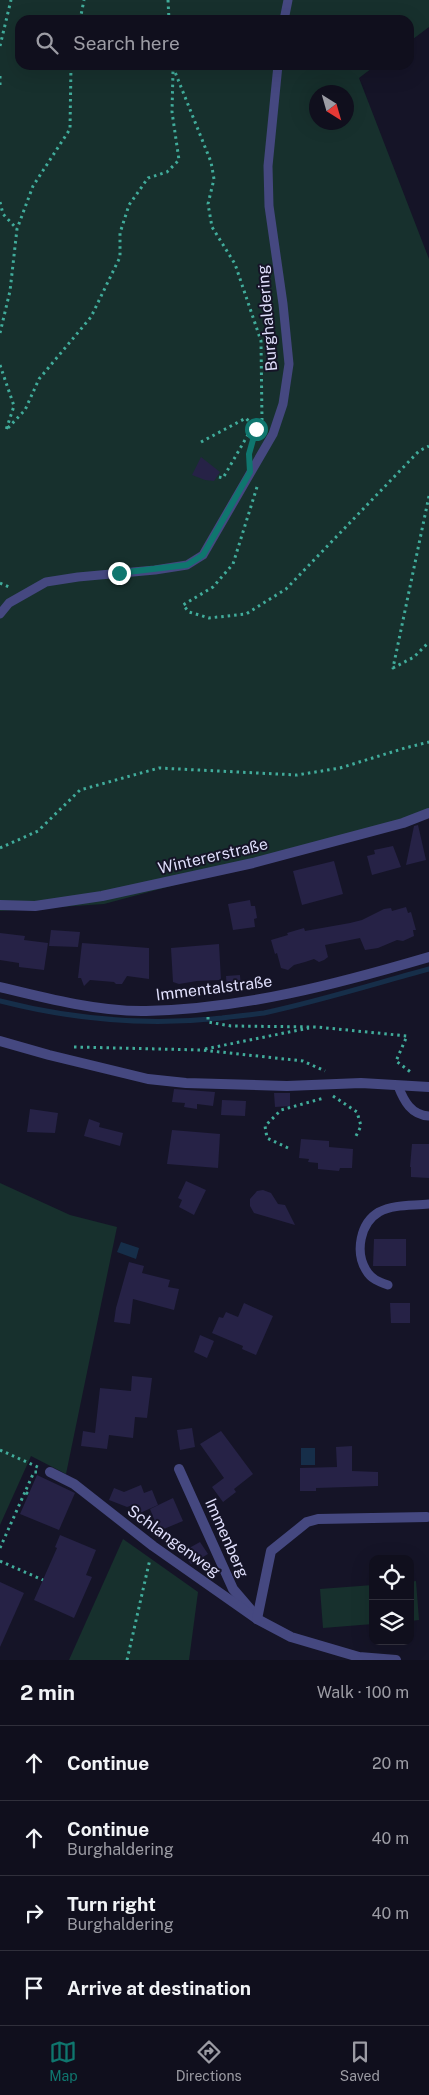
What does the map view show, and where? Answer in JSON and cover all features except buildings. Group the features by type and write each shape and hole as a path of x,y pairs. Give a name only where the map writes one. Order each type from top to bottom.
{"street":[{"name":"Wintererstraße","path":"0,905 35,906 102,896 253,863 403,823 429,813"},
{"name":"Immentalstraße","path":"0,987 85,1005 144,1011 197,1008 260,1000 356,979 429,958"},
{"path":"0,1041 148,1079 236,1085 362,1083 429,1087"},
{"name":"Immenberg","path":"179,1469 233,1589 258,1618"},
{"name":"Schlangenweg","path":"50,1472 74,1484 153,1546 258,1618 291,1637 359,1658 396,1660"},
{"name":"Immenberg","path":"258,1618 271,1551 307,1522 318,1520 427,1517"}],"lane":[{"path":"285,15 288,0"},
{"name":"Burghaldering","path":"0,614 8,603 46,582 187,565 203,555 273,434 283,404 289,364 283,304 269,206 269,157 278,70"},
{"path":"398,1086 406,1106 422,1115 429,1116"},
{"path":"388,1285 377,1281 366,1272 360,1256 362,1235 369,1219 393,1207 429,1204"}],"path":[{"path":"0,46 11,0"},
{"path":"81,15 84,0"},
{"path":"168,0 169,15"},
{"path":"0,333 10,291 17,229 33,186 70,129 71,70"},
{"path":"0,365 14,406 6,430 25,410 39,379 91,317 120,257 120,233 129,205 148,178 167,172 178,160 172,112 173,70"},
{"path":"175,70 211,162 214,179 208,204 212,227 235,264 261,342 262,421 254,427 227,472 222,478 219,478"},
{"path":"0,76 0,88"},
{"path":"0,202 3,214 17,229"},
{"path":"201,442 246,418 254,427"},
{"path":"254,427 249,454 250,472 258,487 233,564 213,588 183,605 189,612 209,618 246,614 286,589 419,451 429,446"},
{"path":"429,496 393,668 414,656 429,642"},
{"path":"0,848 38,831 80,790 159,768 297,775 340,768 429,742"},
{"path":"208,1022 231,1026 317,1027 407,1036 396,1060 412,1073"},
{"path":"202,1050 317,1027"},
{"path":"70,1047 202,1050 303,1061 328,1072"},
{"path":"288,1148 267,1138 264,1126 281,1110 340,1093"},
{"path":"332,1096 357,1112 361,1126 356,1136"},
{"path":"0,1450 50,1472"},
{"path":"0,1548 27,1493 34,1472 50,1472"},
{"path":"127,1660 153,1546"},
{"path":"0,1561 43,1580"}],"green space":[{"path":"0,0 429,0 429,27 414,38 414,15 15,15 15,70 369,70 359,78 429,259 429,814 402,824 104,904 0,911"},
{"path":"0,1183 70,1215 117,1227 66,1474 31,1456 0,1525"},
{"path":"123,1539 198,1592 189,1660 69,1660"},
{"path":"414,1581 416,1581 419,1620 414,1621 414,1600"},
{"path":"369,1585 369,1624 323,1628 320,1589"}],"water":[{"path":"121,1242 139,1248 136,1259 117,1252"},
{"path":"301,1448 315,1448 315,1465 301,1465"}],"waterway":[{"path":"0,1001 55,1013 111,1020 166,1021 222,1018 264,1013 429,969"}],"route":[{"path":"119,573 187,565 203,555 230,511 250,472 249,454 256,429"}]}
